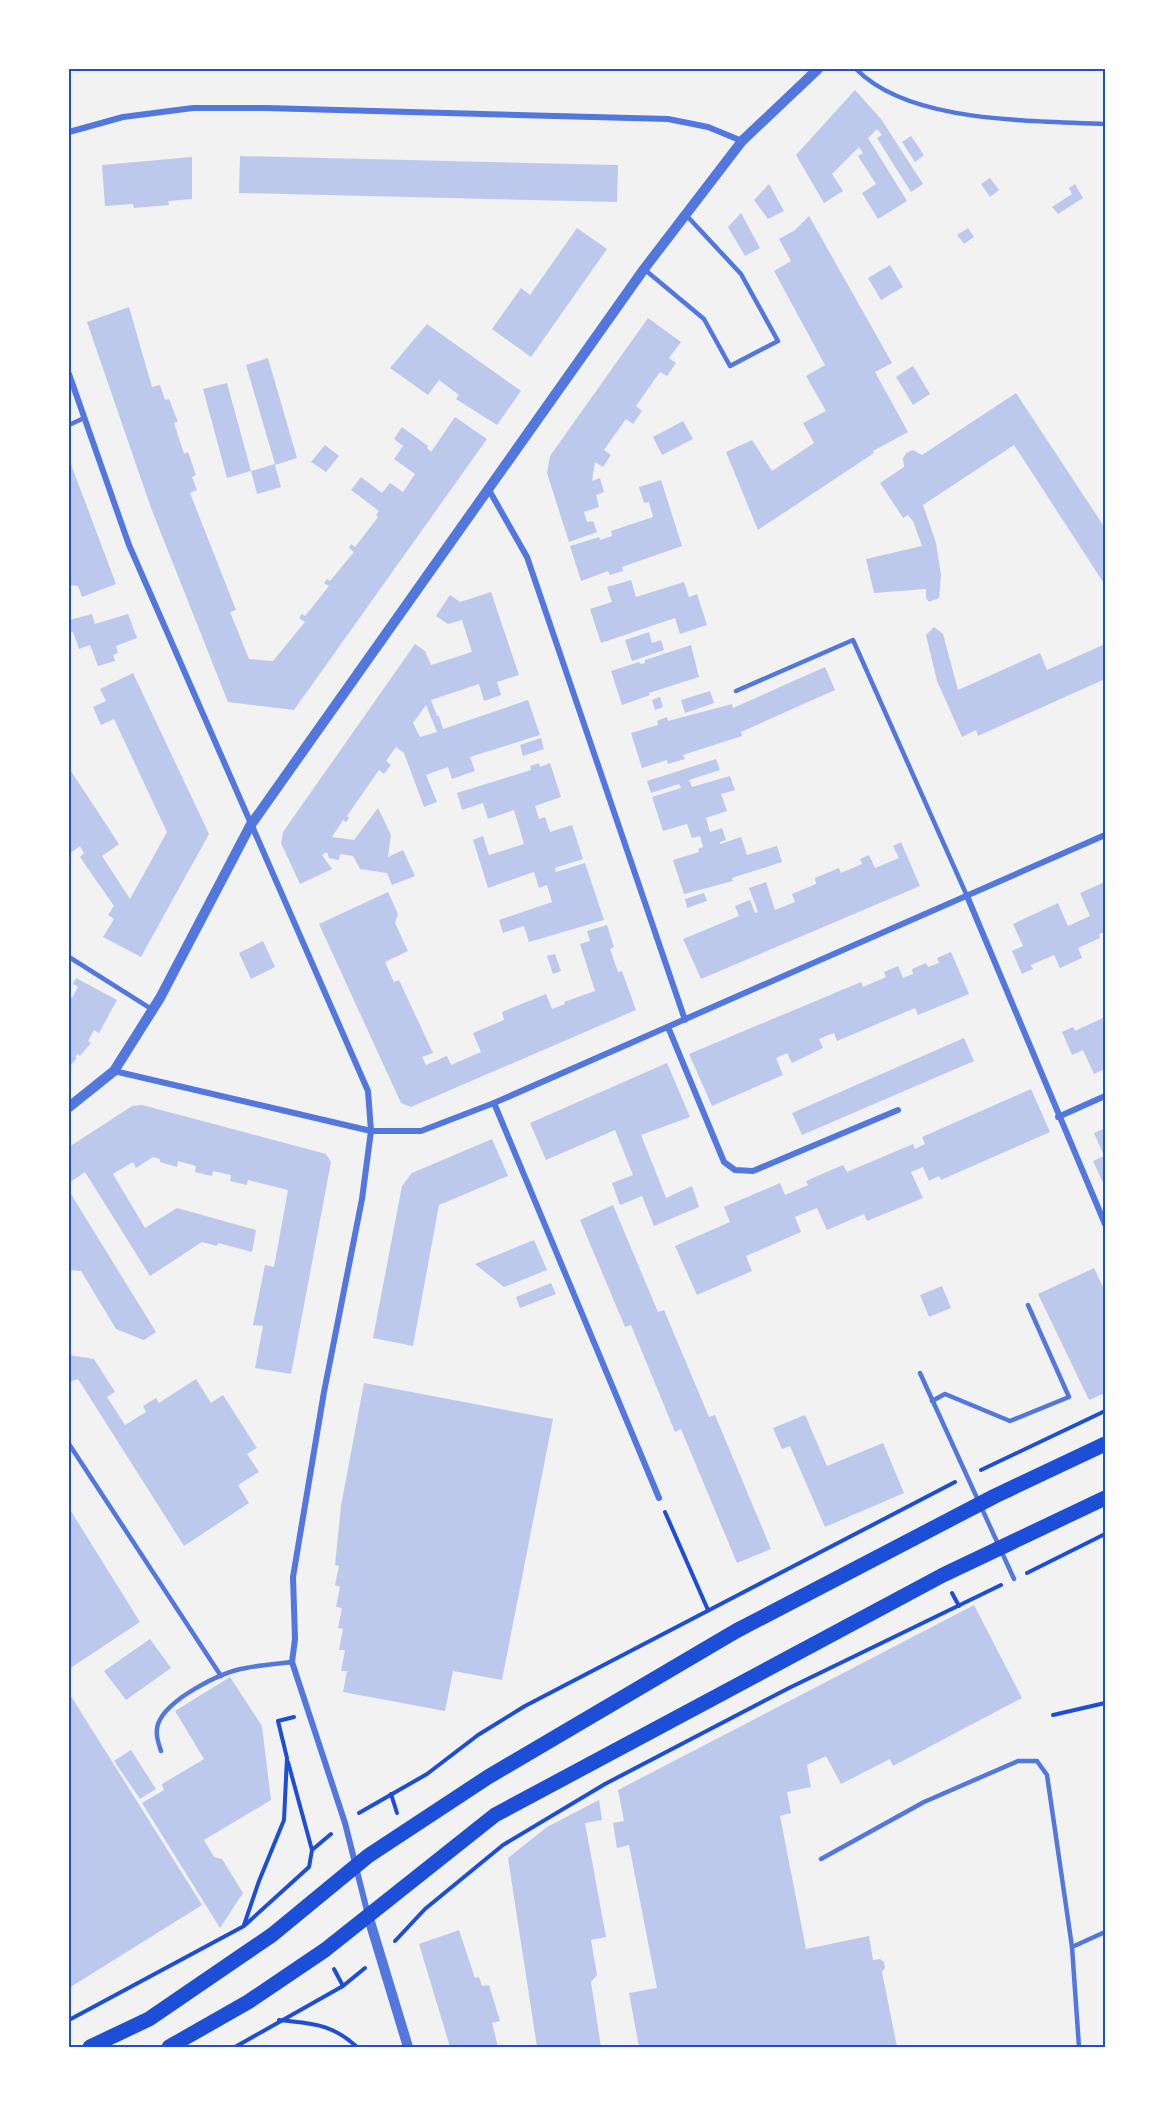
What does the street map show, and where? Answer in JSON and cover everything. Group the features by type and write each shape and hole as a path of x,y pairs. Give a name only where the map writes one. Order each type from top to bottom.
{"main road":[{"path":"90,2047 149,2019 272,1935 355,1866 488,1777 736,1631 978,1505 1105,1444"},
{"path":"169,2047 248,2002 325,1950 495,1815 943,1575 1105,1498"}],"street":[{"path":"69,1107 114,1071 153,1010 250,826 644,269 742,141 818,69"},
{"path":"69,132 123,117 193,108 265,108 668,120 708,127 742,141"},
{"path":"69,374 129,545 250,826 368,1090 371,1131 362,1199 324,1392 293,1577 295,1640 292,1662 345,1822 368,1915 408,2047"},
{"path":"489,490 527,557 684,1020"},
{"path":"114,1071 371,1131 421,1131 494,1103 1105,835"},
{"path":"967,896 1058,1117 1105,1224"},
{"path":"668,1027 724,1162 735,1170 753,1171 898,1110"},
{"path":"1058,1117 1105,1096"},
{"path":"494,1103 659,1497"}],"lane":[{"path":"856,69 882,90 907,102 1004,119 1105,124"},
{"path":"644,269 704,319 730,366 778,341 741,274 686,214"},
{"path":"69,425 84,418"},
{"path":"736,691 853,640 967,896"},
{"path":"69,957 153,1010"},
{"path":"932,1401 945,1395 1010,1421 1069,1397 1028,1305"},
{"path":"920,1373 978,1505 1001,1548 1014,1579"},
{"path":"69,1444 221,1676"},
{"path":"161,1751 157,1737 158,1725 166,1711 206,1682 244,1668 292,1662"},
{"path":"821,1859 924,1802 1018,1761 1037,1761 1047,1775 1072,1947 1079,2047"},
{"path":"1072,1947 1105,1932"}],"path":[{"path":"312,1850 345,1822 426,1774 478,1735 525,1706 966,1477 1105,1411"},
{"path":"659,1497 708,1610"},
{"path":"235,2047 279,2020 343,1986 380,1957 425,1909 503,1845 604,1784 789,1688 1105,1534"},
{"path":"1053,1714 1105,1703"},
{"path":"69,2020 244,1926 309,1867 312,1850 278,1721 308,1713"},
{"path":"244,1926 259,1881 284,1820 287,1758"},
{"path":"279,2020 324,2025 342,2034 357,2047"}],"building":[{"path":"855,90 881,119 923,184 911,192 877,138 882,135 877,129 868,138 907,201 878,219 862,193 876,184 858,156 863,153 859,147 832,174 843,191 824,203 796,155"},
{"path":"911,136 924,155 915,162 902,142"},
{"path":"240,156 618,165 617,202 239,193"},
{"path":"192,157 192,199 168,201 169,205 134,208 133,204 105,206 102,165"},
{"path":"990,178 999,190 990,197 981,184"},
{"path":"769,184 784,211 768,219 754,200"},
{"path":"1075,184 1083,198 1058,214 1052,207 1072,194 1069,188"},
{"path":"741,213 760,248 745,256 728,227"},
{"path":"809,216 892,363 875,372 908,432 873,451 874,453 758,530 726,452 752,440 772,471 814,443 803,423 826,411 806,376 825,365 774,271 791,261 779,239 795,230"},
{"path":"577,228 607,249 531,357 492,329 521,288 530,295"},
{"path":"968,228 974,237 964,244 957,235"},
{"path":"890,265 903,287 881,300 868,278"},
{"path":"129,307 152,387 160,385 165,400 169,399 178,422 174,423 184,454 188,452 196,475 192,477 197,490 190,493 236,610 230,612 249,659 273,661 305,622 299,618 302,614 305,616 329,586 324,583 327,579 330,581 354,552 349,548 351,544 355,547 378,517 376,515 379,511 351,490 361,477 382,493 390,483 403,492 415,474 394,459 403,446 394,439 402,427 428,446 431,452 455,417 487,439 294,710 228,702 151,508 87,322"},
{"path":"648,318 681,342 669,358 676,363 667,376 660,372 636,406 642,411 633,424 626,419 604,450 611,455 603,467 595,462 592,481 600,478 604,492 596,495 599,507 584,512 587,522 593,521 597,532 569,542 547,473 550,456"},
{"path":"427,324 521,391 497,425 456,399 459,395 439,380 428,395 390,368"},
{"path":"268,358 297,458 275,465 281,487 257,494 251,471 275,464 246,365"},
{"path":"913,366 930,394 913,405 896,377"},
{"path":"227,383 251,471 227,478 203,389"},
{"path":"1016,393 1105,528 1105,585 1014,445 923,505 936,543 941,575 939,598 929,602 926,598 926,589 874,593 866,559 922,546 913,521 908,515 903,518 880,483 904,467 903,458 906,453 913,450 922,455"},
{"path":"683,421 693,439 662,455 653,437"},
{"path":"325,445 339,456 326,472 311,462"},
{"path":"69,459 116,584 82,597 78,586 69,585"},
{"path":"661,480 682,546 622,567 623,571 610,575 608,571 581,581 570,546 599,537 600,540 612,536 611,531 653,517 649,502 644,503 639,487"},
{"path":"631,580 636,597 684,582 689,597 697,594 707,625 680,634 675,618 601,643 590,609 612,602 607,587"},
{"path":"491,592 519,675 497,682 501,695 484,701 479,684 431,700 443,729 528,700 540,735 470,757 475,771 452,779 448,767 426,775 437,802 424,807 404,753 396,747 386,761 391,765 384,774 379,770 347,816 349,818 346,822 343,820 332,837 354,840 378,808 391,835 388,857 403,850 415,876 392,885 387,873 360,869 353,856 340,854 339,860 329,858 327,852 322,855 332,869 300,884 281,843 283,832 415,644 425,651 431,665 472,652 462,620 448,624 436,616 450,595 460,602","holes":["426,705 437,732 420,737 413,723"]},
{"path":"92,614 95,624 128,614 137,638 116,646 118,653 113,655 115,661 98,666 90,645 79,649 73,632 69,633 69,620"},
{"path":"934,627 943,634 958,690 1040,653 1047,670 1105,644 1105,679 978,736 976,730 962,737 937,681 926,635"},
{"path":"649,632 652,643 661,640 664,650 632,661 625,640"},
{"path":"691,645 699,677 649,693 650,695 622,705 611,671 639,662 645,663 645,660"},
{"path":"825,667 835,690 741,732 742,736 683,755 685,759 668,764 667,760 642,768 631,733 658,725 657,721 667,717 668,721 732,704 733,708"},
{"path":"133,673 209,834 141,957 103,937 114,919 108,915 114,906 80,857 84,853 80,846 69,854 69,768 119,844 102,856 130,899 167,832 114,719 101,725 93,707 106,701 100,689"},
{"path":"710,691 714,703 685,713 681,700"},
{"path":"660,697 663,707 655,710 652,700"},
{"path":"541,738 544,749 523,756 520,745"},
{"path":"716,759 720,770 689,780 692,787 730,776 735,790 721,794 727,811 706,818 710,832 722,828 726,840 720,844 741,837 747,855 777,846 782,862 732,878 733,881 684,894 673,860 699,852 698,849 703,847 700,836 692,838 687,824 663,831 652,797 681,788 679,784 651,793 647,781"},
{"path":"539,763 540,767 550,763 561,797 535,806 539,819 545,817 550,832 572,825 583,859 555,868 556,872 585,863 604,920 529,942 524,926 503,933 499,920 552,902 547,885 539,888 534,872 488,888 473,840 483,836 489,855 524,844 514,810 488,819 483,803 462,810 457,793 531,770 530,766"},
{"path":"901,842 920,886 701,979 683,939 739,916 735,906 750,900 755,913 758,912 749,888 766,882 775,910 795,902 792,894 816,884 815,878 839,868 841,873 862,864 860,859 869,855 875,868 899,858 893,846"},
{"path":"1105,882 1105,932 1099,934 1100,938 1078,948 1082,958 1060,968 1054,955 1031,965 1033,969 1022,974 1012,951 1023,946 1013,924 1058,903 1068,926 1090,916 1080,893"},
{"path":"388,892 398,914 395,923 408,951 385,962 394,982 399,980 433,1053 422,1057 426,1065 447,1056 451,1065 481,1052 473,1033 504,1020 502,1012 546,994 552,1009 565,1004 564,1002 595,991 580,944 590,941 587,931 607,925 614,947 610,949 618,972 622,971 636,1010 411,1107 401,1103 319,924"},
{"path":"704,893 707,901 687,908 685,899"},
{"path":"263,941 275,967 251,979 239,953"},
{"path":"951,952 969,994 918,1015 915,1008 837,1041 834,1033 819,1039 823,1048 792,1063 787,1053 776,1058 783,1075 712,1106 689,1054 861,982 863,987 886,977 884,972 898,966 903,978 913,974 912,969 926,963 928,967 939,963 937,958"},
{"path":"555,954 561,971 553,974 547,956"},
{"path":"76,978 117,1000 99,1033 94,1030 88,1041 91,1043 80,1056 78,1054 75,1057 77,1058 69,1067 69,993 72,998 78,987 73,984"},
{"path":"1105,1017 1105,1069 1094,1074 1083,1050 1072,1055 1062,1032 1073,1027 1075,1031"},
{"path":"964,1038 974,1061 802,1135 792,1113"},
{"path":"667,1063 690,1117 641,1135 666,1198 692,1186 699,1207 654,1226 642,1196 620,1205 612,1183 633,1175 615,1130 546,1160 530,1123"},
{"path":"1031,1089 1050,1132 941,1180 939,1176 929,1181 923,1167 911,1172 923,1198 867,1221 864,1214 827,1230 817,1208 795,1217 801,1232 746,1256 752,1271 697,1295 675,1246 730,1222 724,1207 780,1183 785,1195 808,1185 806,1181 843,1165 847,1172 913,1144 915,1149 925,1144 922,1137"},
{"path":"142,1105 326,1154 331,1162 291,1374 255,1368 263,1326 253,1325 265,1265 274,1267 288,1190 248,1180 247,1185 230,1181 231,1175 213,1171 212,1176 195,1172 196,1166 178,1161 177,1167 160,1162 160,1159 153,1157 136,1168 133,1162 113,1174 145,1228 177,1208 256,1230 252,1252 218,1243 217,1246 202,1242 150,1276 85,1172 69,1183 69,1147 132,1106"},
{"path":"1105,1128 1105,1187 1093,1161 1104,1156 1094,1133"},
{"path":"492,1139 508,1176 439,1205 413,1346 373,1338 402,1186 412,1173"},
{"path":"69,1191 156,1332 144,1340 116,1329 81,1271 69,1270"},
{"path":"613,1205 658,1312 664,1310 709,1417 715,1415 771,1549 737,1563 681,1429 675,1432 631,1325 625,1327 580,1220"},
{"path":"534,1240 547,1270 504,1287 475,1264"},
{"path":"1094,1268 1105,1291 1105,1393 1089,1400 1038,1294"},
{"path":"551,1283 556,1294 520,1308 516,1297"},
{"path":"942,1286 951,1308 929,1317 920,1295"},
{"path":"69,1355 94,1359 115,1392 107,1397 125,1425 146,1412 143,1406 156,1398 159,1403 196,1379 211,1403 223,1395 257,1448 247,1454 259,1472 238,1485 249,1503 184,1546 78,1379 69,1382"},
{"path":"364,1383 553,1419 502,1680 453,1671 445,1711 343,1692 347,1671 341,1671 345,1650 339,1650 343,1629 338,1628 342,1608 336,1607 340,1587 335,1585 339,1566 335,1565 341,1506"},
{"path":"805,1415 827,1466 883,1443 904,1493 825,1527 790,1446 782,1449 773,1428"},
{"path":"69,1508 140,1622 69,1669"},
{"path":"974,1605 1022,1698 893,1766 890,1759 841,1784 826,1756 807,1765 811,1787 787,1792 791,1813 780,1816 806,1949 869,1936 873,1960 880,1959 884,1962 885,1968 882,1972 897,2047 639,2047 629,1993 657,1988 629,1845 617,1848 613,1823 624,1821 618,1790"},
{"path":"150,1639 171,1668 126,1700 104,1671"},
{"path":"230,1677 262,1726 271,1800 204,1840 214,1857 222,1859 243,1893 220,1928 142,1803 164,1790 162,1784 204,1759 175,1711"},
{"path":"69,1693 202,1905 69,1988"},
{"path":"131,1750 156,1789 140,1799 114,1761"},
{"path":"599,1800 602,1820 585,1823 606,1937 591,1940 597,1975 591,1982 601,2047 537,2047 508,1858 547,1827"},
{"path":"459,1930 475,1978 479,1977 482,1986 489,1985 500,2021 492,2023 498,2047 450,2047 419,1944"}]}
